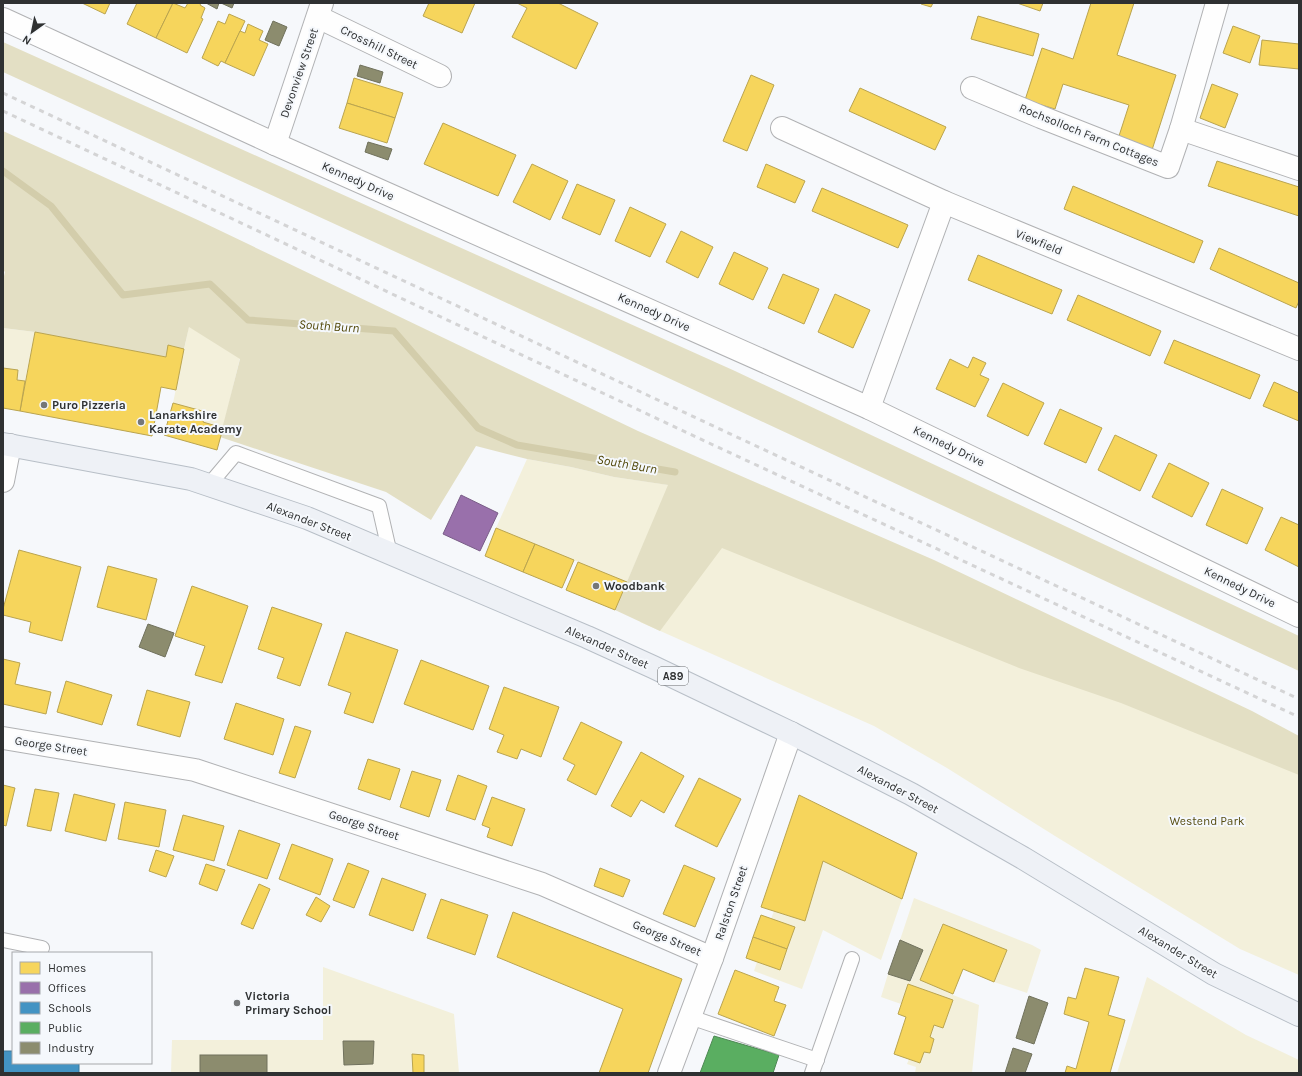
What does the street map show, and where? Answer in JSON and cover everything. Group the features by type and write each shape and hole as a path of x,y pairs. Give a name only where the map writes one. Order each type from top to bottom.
{"main road":[{"name":"Alexander Street","path":"7,444 191,479 307,518 587,637 791,733 911,794 1023,858 1214,974 1299,1015"}],"street":[{"name":"Rochsolloch Farm Cottages","path":"972,88 1168,167 1181,129 1217,3"},
{"name":"Crosshill Street","path":"320,10 440,76"},
{"name":"Devonview Street","path":"275,144 320,10"},
{"name":"Kennedy Drive","path":"3,20 275,144 870,408 1299,616"},
{"name":"Viewfield","path":"782,128 944,202 1299,349"},
{"path":"1181,129 1299,169"},
{"path":"870,408 944,202"},
{"path":"3,481 7,444"},
{"name":"Ralston Street","path":"669,1073 712,958 791,733"},
{"name":"George Street","path":"3,738 195,770 542,884 712,958"}],"lane":[{"path":"209,485 236,453 380,506 390,554"},
{"path":"3,940 42,948"},
{"path":"690,1017 814,1066 852,959"}],"green space":[{"path":"189,326 240,358 223,428 203,422 206,412 173,403"},
{"path":"3,328 35,332 25,381 17,380 18,370 3,368"},
{"path":"527,459 614,477 669,485 627,582 496,528"},
{"name":"Westend Park","path":"716,524 1299,758 1299,975 1240,949 947,768 874,726 640,622"},
{"path":"823,861 902,899 881,960 823,930 802,989 754,971 757,962 780,970 794,927 771,919 774,911 805,921"},
{"path":"914,898 1032,945 1041,950 1027,993 994,982 1007,950 942,924 920,980 979,1005 972,1073 915,1073 916,1067 907,1064 909,1059 920,1063 924,1052 930,1053 934,1039 930,1037 934,1025 943,1028 953,1000 908,984 901,1004 881,997 888,974 911,981 922,950 900,940"},
{"path":"323,967 454,1014 459,1073 424,1073 424,1055 413,1054 413,1073 171,1073 172,1040 323,1040","holes":["344,1041 374,1041 373,1064 344,1065"]},
{"path":"1147,977 1246,1035 1299,1060 1299,1073 1117,1073"}],"shaded area":[{"path":"3,42 735,371 1299,636 1299,671 481,291 3,72"},
{"path":"3,131 200,221 638,431 934,560 1252,711 1299,736 1299,775 1121,703 1019,668 722,548 660,631 615,610 668,485 614,477 527,459 476,446 431,520 386,492 220,437 240,359 189,327 184,349 169,345 166,357 35,332 3,328 3,280 5,272 3,270"}],"building: Homes":[{"path":"82,3 110,3 105,14"},
{"path":"137,3 173,3 156,38 127,24"},
{"path":"173,3 185,8 188,3 201,3 200,5 205,8 201,18 203,19 187,53 156,38"},
{"path":"429,3 475,3 462,33 423,16"},
{"path":"517,3 558,3 598,23 576,69 512,37 527,8"},
{"path":"933,3 931,7 921,4"},
{"path":"1017,3 1043,3 1040,11"},
{"path":"1091,3 1134,3 1117,55 1176,75 1152,150 1118,139 1129,105 1063,84 1055,109 1025,100 1042,48 1073,59"},
{"path":"229,14 245,21 225,63 221,61 218,66 202,58 218,21 225,24"},
{"path":"978,16 1039,34 1033,56 971,39"},
{"path":"248,24 263,31 259,40 268,44 254,76 225,63 240,31 245,33"},
{"path":"1233,26 1260,36 1250,63 1223,53"},
{"path":"1262,40 1299,44 1299,69 1259,65"},
{"path":"751,75 774,85 747,151 723,141"},
{"path":"354,78 403,93 395,118 347,103"},
{"path":"1212,84 1238,94 1225,128 1200,118"},
{"path":"860,88 946,127 935,150 849,111"},
{"path":"347,103 395,118 387,143 339,128"},
{"path":"443,123 516,155 498,196 424,164"},
{"path":"1217,161 1299,187 1299,216 1208,186"},
{"path":"532,164 568,181 550,220 513,202"},
{"path":"766,164 805,181 795,203 757,187"},
{"path":"577,184 615,200 600,235 562,218"},
{"path":"1073,186 1203,241 1194,263 1064,209"},
{"path":"822,188 908,225 898,248 812,211"},
{"path":"630,207 666,224 650,257 615,241"},
{"path":"681,231 713,247 698,278 666,262"},
{"path":"1219,248 1299,283 1299,301 1296,308 1210,269"},
{"path":"734,252 768,268 753,300 719,284"},
{"path":"978,255 1062,290 1052,314 968,280"},
{"path":"783,274 819,289 804,324 768,308"},
{"path":"835,294 870,310 853,348 818,332"},
{"path":"1078,295 1161,331 1150,356 1067,320"},
{"path":"35,332 166,357 168,345 184,349 176,390 161,387 152,436 20,411"},
{"path":"1174,340 1260,375 1250,399 1164,363"},
{"path":"973,357 986,363 980,375 989,379 975,407 936,389 950,359 968,368"},
{"path":"3,368 18,370 17,380 25,381 20,411 3,408"},
{"path":"1274,382 1299,393 1299,421 1263,406"},
{"path":"1003,383 1044,403 1028,436 987,416"},
{"path":"173,403 206,412 203,422 223,428 217,450 164,435"},
{"path":"1060,409 1102,428 1086,463 1044,444"},
{"path":"1115,435 1157,455 1140,491 1098,470"},
{"path":"1169,463 1209,483 1192,517 1152,497"},
{"path":"1222,489 1263,508 1247,544 1206,525"},
{"path":"1281,517 1299,525 1299,567 1265,550"},
{"path":"496,528 535,544 523,572 485,556"},
{"path":"535,544 574,560 562,588 523,572"},
{"path":"19,550 81,567 62,641 29,632 31,622 3,615 3,609"},
{"name":"Woodbank","path":"578,562 627,582 615,610 566,590"},
{"path":"108,566 157,579 146,620 97,607"},
{"path":"192,586 248,606 222,683 195,675 205,646 175,636"},
{"path":"272,607 322,624 300,686 277,678 284,658 258,649"},
{"path":"346,632 398,650 373,723 344,713 351,693 328,685"},
{"path":"3,659 20,663 15,684 51,692 46,714 3,704"},
{"path":"421,660 489,686 473,730 404,704"},
{"path":"66,681 112,695 102,725 57,712"},
{"path":"504,687 559,707 541,757 521,749 517,759 497,752 504,735 489,729"},
{"path":"147,690 190,702 180,737 137,725"},
{"path":"236,703 284,719 273,755 224,739"},
{"path":"581,722 622,742 596,795 567,780 575,765 563,759"},
{"path":"295,726 311,731 295,778 279,773"},
{"path":"641,752 684,776 664,813 641,800 631,817 611,806"},
{"path":"368,759 400,769 390,800 358,789"},
{"path":"412,771 441,780 429,817 400,807"},
{"path":"458,775 487,786 475,820 446,810"},
{"path":"699,778 741,799 717,847 675,826"},
{"path":"3,785 15,788 6,826 3,825"},
{"path":"35,789 59,793 51,831 27,826"},
{"path":"74,794 115,804 106,841 65,831"},
{"path":"799,795 917,853 902,899 823,861 805,921 761,907"},
{"path":"492,797 525,809 512,846 487,837 490,828 482,825"},
{"path":"125,802 166,810 159,847 118,839"},
{"path":"183,815 224,826 214,861 173,850"},
{"path":"239,830 280,844 267,879 227,865"},
{"path":"292,844 333,859 320,895 279,879"},
{"path":"156,850 174,856 166,877 149,871"},
{"path":"348,863 369,871 354,908 333,900"},
{"path":"206,864 225,870 217,891 199,884"},
{"path":"684,865 715,878 695,927 663,914"},
{"path":"600,868 630,880 623,897 594,886"},
{"path":"382,878 426,894 413,931 369,915"},
{"path":"259,884 270,889 253,929 241,924"},
{"path":"316,897 330,906 321,922 306,915"},
{"path":"441,899 488,915 475,955 427,938"},
{"path":"513,912 682,979 648,1073 599,1073 623,1009 497,957"},
{"path":"761,915 795,927 787,949 753,937"},
{"path":"943,924 1007,950 994,982 963,969 953,994 920,980"},
{"path":"753,937 787,949 780,970 746,958"},
{"path":"1085,968 1119,977 1108,1015 1125,1020 1110,1073 1065,1073 1067,1066 1076,1069 1089,1022 1064,1014 1068,997 1076,999"},
{"path":"735,970 779,987 774,1001 786,1005 774,1036 718,1014"},
{"path":"908,984 953,1000 943,1028 934,1025 930,1037 934,1039 930,1053 924,1052 920,1063 894,1054 906,1017 898,1014"},
{"path":"412,1054 424,1055 424,1073 413,1073"}],"building: Offices":[{"path":"461,495 498,513 480,551 443,534"}],"building: Schools":[{"path":"3,1051 12,1051 12,1064 79,1064 79,1073 3,1073"}],"building: Public":[{"path":"714,1036 779,1055 773,1073 700,1073"}],"building: Industry":[{"path":"206,3 219,3 217,9"},
{"path":"221,3 234,3 232,8"},
{"path":"273,21 287,27 279,46 265,40"},
{"path":"360,65 383,72 380,83 357,76"},
{"path":"368,142 392,149 388,160 365,152"},
{"path":"148,624 174,633 165,657 139,647"},
{"path":"900,940 923,950 910,981 888,974"},
{"path":"1029,996 1048,1003 1034,1044 1016,1038"},
{"path":"343,1041 374,1041 373,1064 344,1065"},
{"path":"1013,1048 1032,1054 1025,1073 1005,1073"},
{"path":"200,1055 267,1055 267,1073 200,1073"}],"waterway":[{"name":"South Burn","path":"3,171 51,206 123,295 210,284 248,320 394,331 478,428 517,445 675,472"}],"railway":[{"path":"3,93 1299,699"},
{"path":"3,111 709,443 1299,717"}],"place":[{"name":"Puro Pizzeria","path":"44,405"},
{"name":"Lanarkshire Karate Academy","path":"141,422"},
{"name":"Woodbank","path":"596,586"},
{"name":"Victoria Primary School","path":"237,1003"}]}
